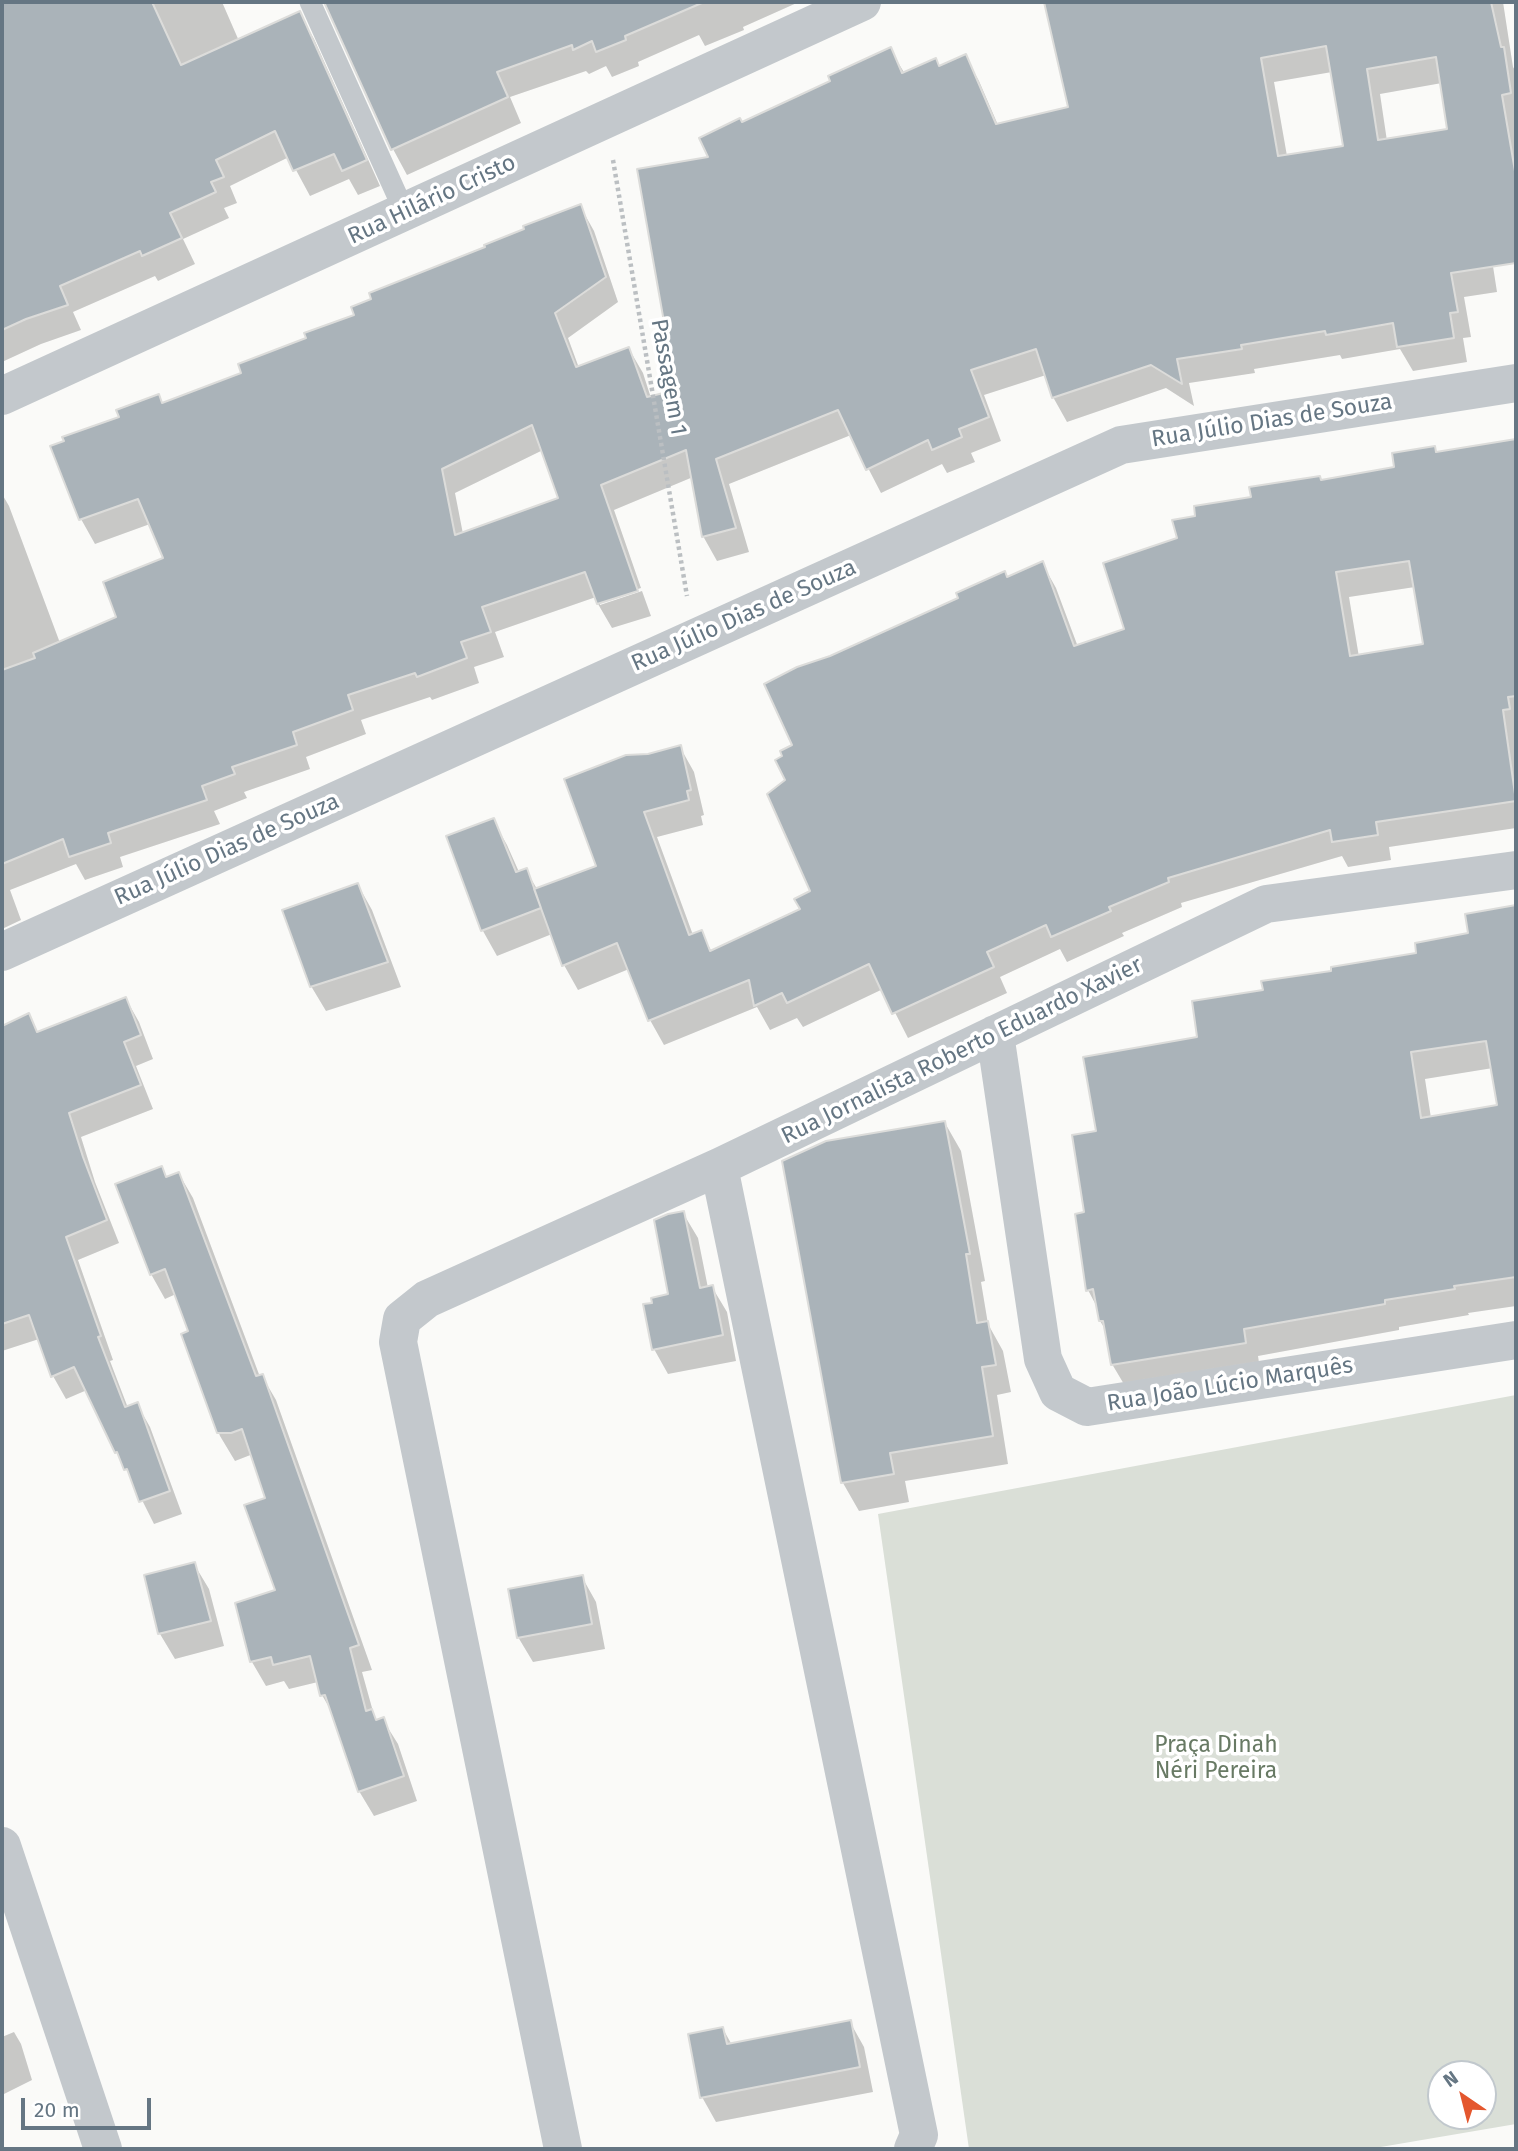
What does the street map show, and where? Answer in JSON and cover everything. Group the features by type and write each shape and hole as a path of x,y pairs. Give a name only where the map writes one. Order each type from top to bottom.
{"street":[{"name":"Rua Hilário Cristo","path":"2,396 862,2"},
{"name":"Rua Júlio Dias de Souza","path":"2,952 1121,445 1516,383"},
{"name":"Rua Jornalista Roberto Eduardo Xavier","path":"564,2149 398,1342 402,1319 427,1299 719,1167 1266,904 1516,870"},
{"name":"Rua João Lúcio Marquês","path":"995,1034 1043,1359 1058,1392 1087,1408 1516,1340"},
{"path":"719,1167 919,2136 913,2149"},
{"path":"2,1846 103,2149"}],"lane":[{"path":"310,2 405,213"}],"path":[{"name":"Passagem 1","path":"606,121 694,638"}],"green space":[{"name":"Praça Dinah Néri Pereira","path":"1516,1395 1516,2124 1497,2127 1497,2060 1427,2060 1427,2130 1481,2130 1369,2149 969,2149 878,1514"}],"building":[{"path":"2,2 152,2 181,65 300,11 367,160 342,171 334,154 293,171 275,131 216,160 224,177 211,182 216,192 170,213 182,238 142,256 140,251 60,286 68,305 2,330"},
{"path":"324,2 704,2 625,36 626,40 596,52 592,41 573,50 572,45 497,72 508,97 391,150"},
{"path":"1044,2 1491,2 1501,47 1504,47 1511,93 1502,95 1516,177 1516,263 1451,273 1458,312 1450,313 1454,338 1397,347 1393,323 1326,335 1325,331 1241,345 1242,349 1177,359 1182,384 1151,365 1052,398 1036,349 971,370 989,417 959,429 962,437 932,450 928,440 866,470 838,410 716,459 736,528 702,537 686,450 601,485 638,591 597,604 585,572 482,607 491,632 461,642 467,658 417,677 415,673 348,695 353,710 293,732 297,745 232,767 235,774 202,786 207,800 108,833 111,843 69,857 63,839 2,864 2,670 35,658 33,653 116,617 103,582 163,558 138,499 79,520 50,446 64,441 62,437 119,417 116,410 159,394 162,403 241,373 238,364 306,338 304,333 354,315 351,307 371,299 369,293 485,247 484,245 524,229 523,226 581,204 606,277 555,313 576,367 629,347 647,397 676,390 637,169 708,157 699,138 740,118 742,122 830,81 828,76 891,47 902,73 936,58 939,66 966,54 996,124 1068,107","holes":["1326,46 1343,146 1278,156 1261,58","1436,57 1447,129 1378,140 1367,69","532,425 558,498 455,535 442,469"]},
{"path":"1516,439 1516,696 1508,697 1510,709 1503,710 1516,801 1376,822 1378,835 1332,842 1330,830 1168,878 1169,882 1109,907 1111,911 1051,937 1046,925 987,952 994,967 892,1014 869,964 787,1003 782,993 754,1006 749,980 648,1021 617,943 562,966 534,889 596,866 564,779 626,755 648,754 681,745 691,790 687,791 689,800 644,812 689,935 702,930 710,951 800,909 794,899 810,891 767,794 785,780 775,760 782,756 780,751 792,745 764,684 797,667 830,656 958,598 956,593 1005,571 1007,577 1043,561 1074,646 1124,629 1103,563 1177,538 1172,520 1195,516 1194,506 1251,497 1249,487 1320,476 1321,480 1394,467 1392,453 1435,446 1436,452","holes":["1409,561 1423,644 1350,656 1336,572"]},
{"path":"494,818 516,872 527,868 541,908 481,931 446,836"},
{"path":"358,883 388,962 310,987 282,910"},
{"path":"1516,905 1516,1277 1454,1286 1455,1289 1385,1300 1385,1304 1244,1329 1246,1343 1111,1365 1103,1321 1099,1321 1093,1289 1086,1291 1075,1214 1084,1212 1072,1135 1096,1131 1083,1057 1197,1037 1192,1001 1263,990 1261,981 1331,971 1331,967 1416,953 1415,943 1468,933 1465,914","holes":["1486,1041 1497,1105 1421,1118 1411,1052"]},
{"path":"126,997 141,1035 124,1042 141,1085 69,1113 107,1220 66,1237 101,1336 98,1337 125,1407 138,1402 170,1491 139,1502 127,1469 124,1470 117,1452 115,1453 74,1367 51,1377 29,1315 2,1324 2,1026 29,1013 37,1032"},
{"path":"945,1121 970,1254 966,1254 977,1323 988,1321 996,1365 982,1367 993,1436 890,1453 894,1474 841,1483 782,1161 826,1141"},
{"path":"162,1166 166,1177 179,1172 256,1376 263,1374 359,1645 350,1648 366,1711 372,1709 376,1720 384,1717 404,1776 358,1792 325,1695 320,1696 310,1656 273,1665 271,1657 250,1662 235,1603 275,1590 244,1505 265,1498 242,1429 231,1433 217,1433 181,1334 188,1331 165,1269 150,1275 115,1184"},
{"path":"684,1211 700,1288 713,1285 723,1335 652,1350 643,1304 652,1303 651,1298 668,1294 654,1220"},
{"path":"195,1562 211,1621 158,1634 144,1575"},
{"path":"583,1575 592,1624 517,1638 508,1589"},
{"path":"851,2020 860,2067 700,2098 688,2034 723,2027 727,2044"}]}
